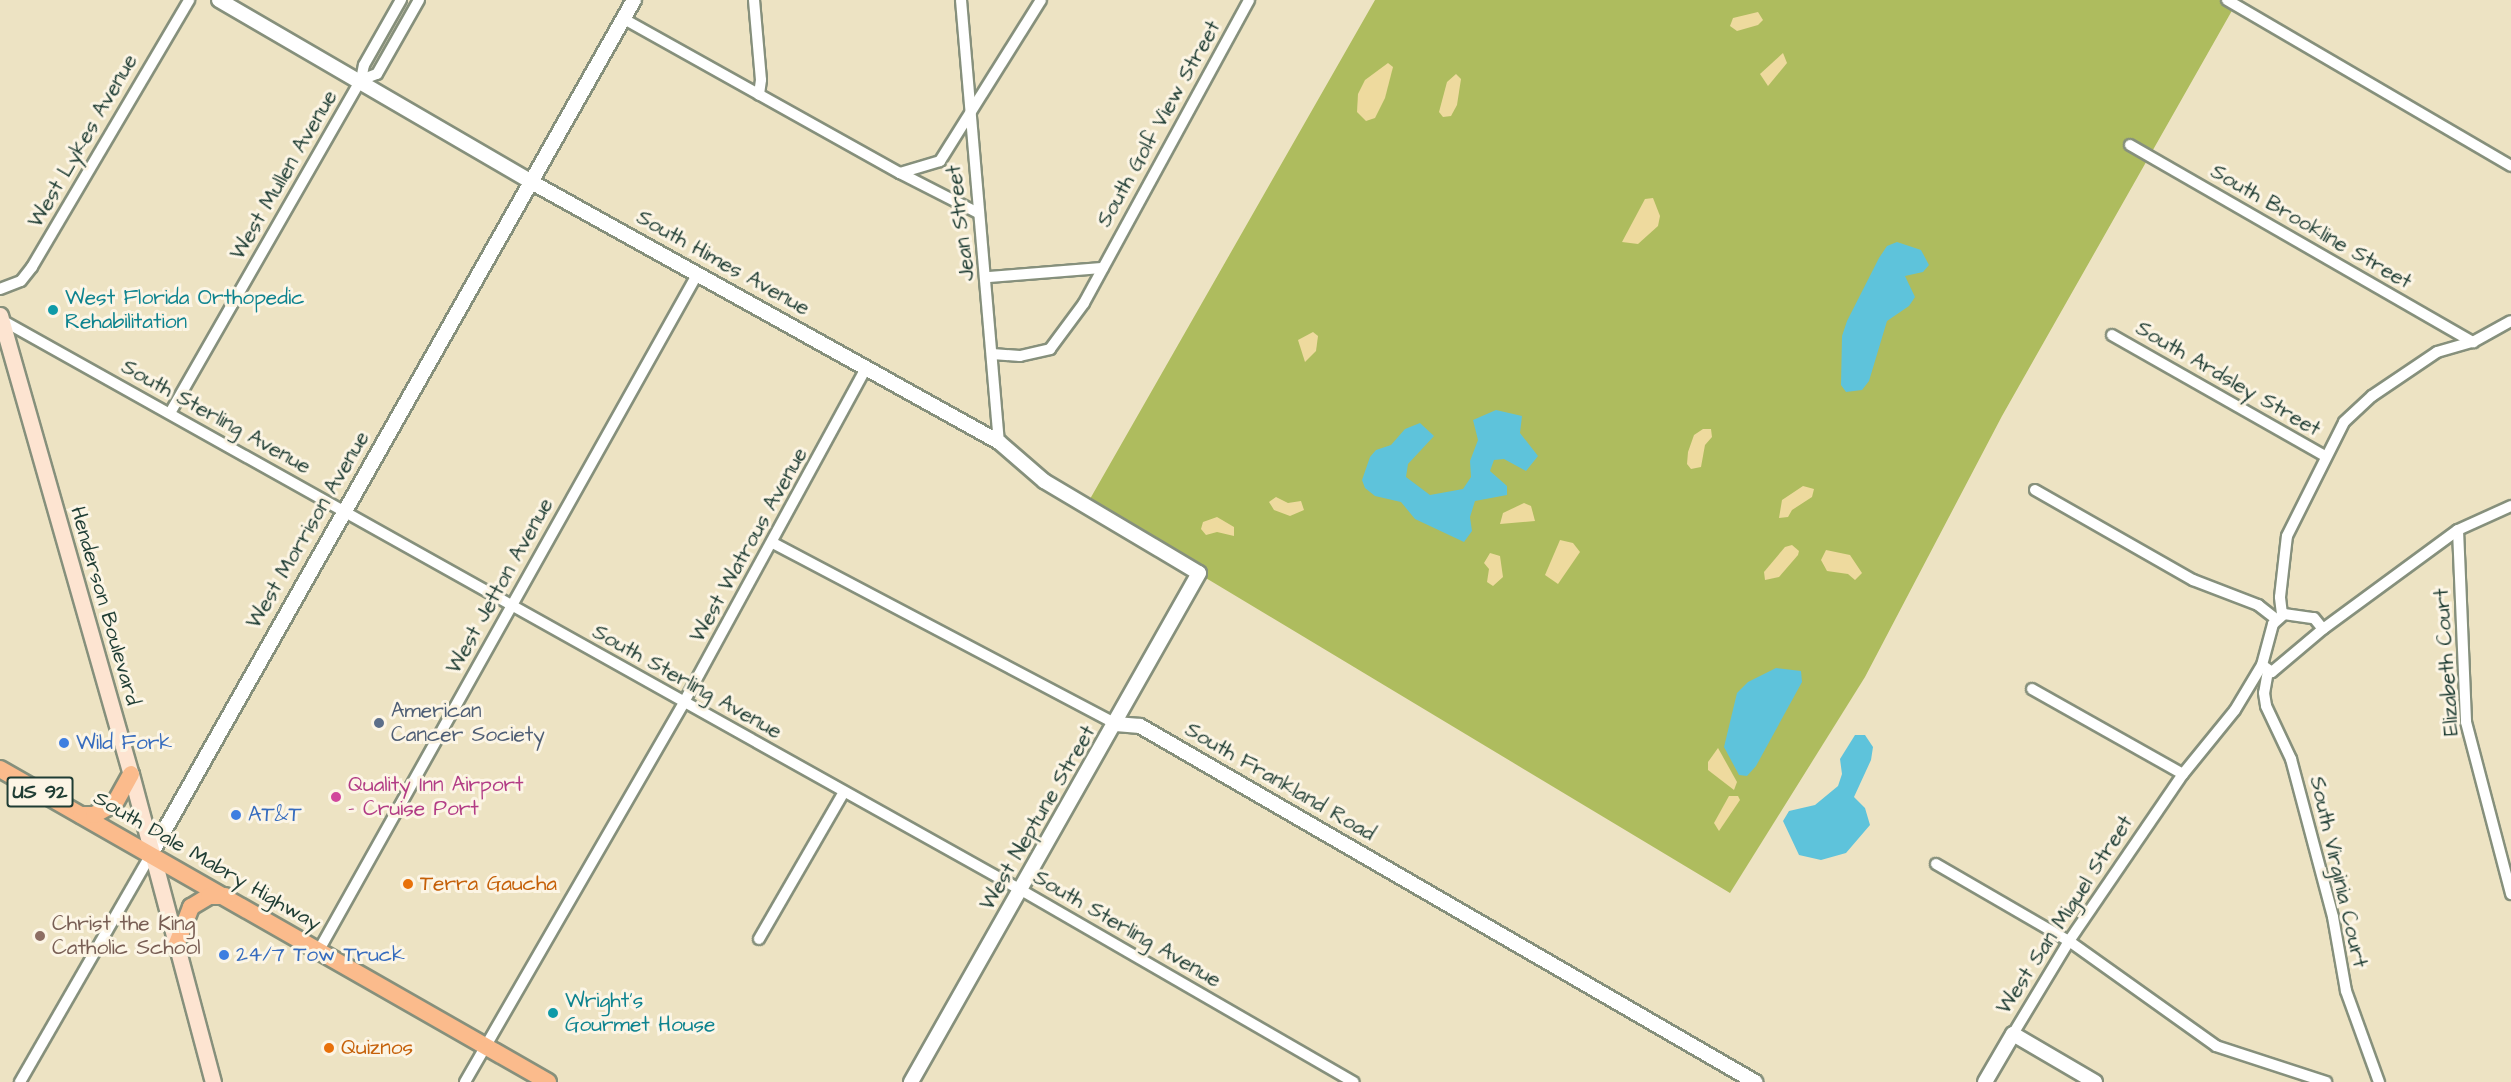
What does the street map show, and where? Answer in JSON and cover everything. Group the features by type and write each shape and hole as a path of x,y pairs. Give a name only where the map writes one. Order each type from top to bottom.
{"main road":[{"name":"Henderson Boulevard","path":"0,318 5,350 131,774 213,1082"},
{"name":"South Dale Mabry Highway","path":"0,770 226,896 548,1082"},
{"path":"81,815 94,815 115,803 131,774"},
{"path":"176,946 191,907 209,896 226,896"}],"street":[{"name":"West Lykes Avenue","path":"0,289 21,281 189,0"},
{"name":"South Himes Avenue","path":"219,0 361,80 532,183 698,273 999,442 1044,481 1200,573"},
{"name":"West Mullen Avenue","path":"170,413 361,80 364,65 401,0"},
{"name":"West Mullen Avenue","path":"361,80 377,74 419,0"},
{"name":"West Morrison Avenue","path":"20,1082 185,798 343,511 532,183 634,0"},
{"path":"754,0 761,80 759,95"},
{"name":"Jean Street","path":"961,0 978,213 988,277 999,442"},
{"path":"900,173 940,161 969,120 1041,0"},
{"name":"South Golf View Street","path":"992,354 1020,356 1050,349 1084,303 1249,0"},
{"path":"2227,0 2511,166"},
{"path":"624,20 900,173 978,213"},
{"name":"South Brookline Street","path":"2130,146 2473,342"},
{"path":"988,277 1103,268"},
{"name":"West Jetton Avenue","path":"319,950 698,273"},
{"name":"South Sterling Avenue","path":"0,318 1022,890 1354,1082"},
{"path":"2511,321 2473,342 2437,352 2372,396 2344,422 2287,536 2279,617 2265,668 2276,671 2323,629 2458,530 2511,506"},
{"name":"South Ardsley Street","path":"2112,335 2325,456"},
{"name":"West Watrous Avenue","path":"465,1082 684,702 867,368"},
{"path":"2035,490 2193,580 2258,605 2279,617 2314,618 2323,629"},
{"name":"Elizabeth Court","path":"2458,530 2466,722 2511,894"},
{"name":"South Frankland Road","path":"773,543 1116,724 1140,726 1755,1082"},
{"name":"West Neptune Street","path":"911,1082 1200,573"},
{"name":"West San Miguel Street","path":"1985,1082 2068,941 2183,774 2235,710 2265,668"},
{"name":"South Virginia Court","path":"2265,668 2266,706 2291,759 2333,917 2346,991 2379,1082"},
{"path":"2032,689 2183,774"},
{"path":"759,939 844,792"},
{"path":"1936,864 2068,941 2216,1046 2326,1082"},
{"path":"2013,1034 2095,1082"}],"green space":[{"path":"1375,0 2238,0 2002,416 1865,677 1730,893 1086,506"}],"sand":[{"path":"1758,12 1763,20 1758,25 1737,31 1730,26 1733,18"},
{"path":"1783,53 1787,63 1768,86 1760,74"},
{"path":"1388,63 1393,67 1385,98 1375,118 1366,121 1357,112 1358,94 1365,80"},
{"path":"1456,74 1461,79 1457,105 1451,116 1443,117 1439,112 1447,82"},
{"path":"1653,198 1660,216 1658,226 1638,244 1622,242 1645,199"},
{"path":"1313,332 1318,336 1316,351 1305,362 1298,340"},
{"path":"1703,429 1711,429 1712,437 1705,445 1701,467 1691,469 1687,464 1688,452 1694,435"},
{"path":"1803,486 1814,489 1812,497 1792,510 1788,517 1779,518 1782,500"},
{"path":"1276,497 1288,503 1301,501 1304,510 1290,516 1274,510 1269,502"},
{"path":"1524,503 1531,506 1535,521 1500,524 1503,513"},
{"path":"1217,517 1234,527 1234,536 1217,532 1206,535 1201,529 1203,522"},
{"path":"1560,540 1573,543 1580,552 1558,584 1545,575"},
{"path":"1792,545 1799,551 1798,555 1779,577 1765,580 1764,572 1785,547"},
{"path":"1826,550 1850,555 1862,573 1855,580 1848,574 1827,571 1821,560"},
{"path":"1490,553 1500,556 1503,577 1493,586 1487,582 1489,569 1484,563"},
{"path":"1718,748 1737,782 1734,790 1708,770 1708,762"},
{"path":"1729,796 1738,796 1740,800 1719,831 1714,823"}],"water":[{"path":"1897,242 1921,250 1929,265 1923,272 1905,276 1915,297 1909,306 1887,321 1869,381 1862,390 1846,392 1841,385 1842,336 1847,321 1879,258 1887,246"},
{"path":"1496,410 1522,416 1520,433 1538,456 1526,471 1504,459 1494,460 1490,471 1507,486 1507,495 1475,501 1470,517 1472,531 1464,542 1415,519 1401,502 1375,496 1365,488 1362,480 1370,457 1376,450 1391,445 1405,429 1420,423 1434,436 1408,464 1406,477 1430,495 1463,489 1471,477 1470,461 1478,440 1473,420"},
{"path":"1776,668 1801,671 1802,682 1756,766 1747,776 1739,775 1724,747 1737,693 1748,682"},
{"path":"1855,735 1865,735 1873,747 1871,760 1854,797 1865,808 1870,825 1846,853 1821,860 1799,855 1783,821 1789,811 1815,805 1838,786 1842,774 1840,759"}],"place":[{"name":"West Florida Orthopedic Rehabilitation","path":"53,310"},
{"name":"American Cancer Society","path":"379,723"},
{"name":"Wild Fork","path":"64,743"},
{"name":"Quality Inn Airport - Cruise Port","path":"336,797"},
{"name":"AT&T","path":"236,815"},
{"name":"Terra Gaucha","path":"408,884"},
{"name":"Christ the King Catholic School","path":"40,936"},
{"name":"24/7 Tow Truck","path":"224,955"},
{"name":"Wright's Gourmet House","path":"553,1013"},
{"name":"Quiznos","path":"329,1048"}]}
